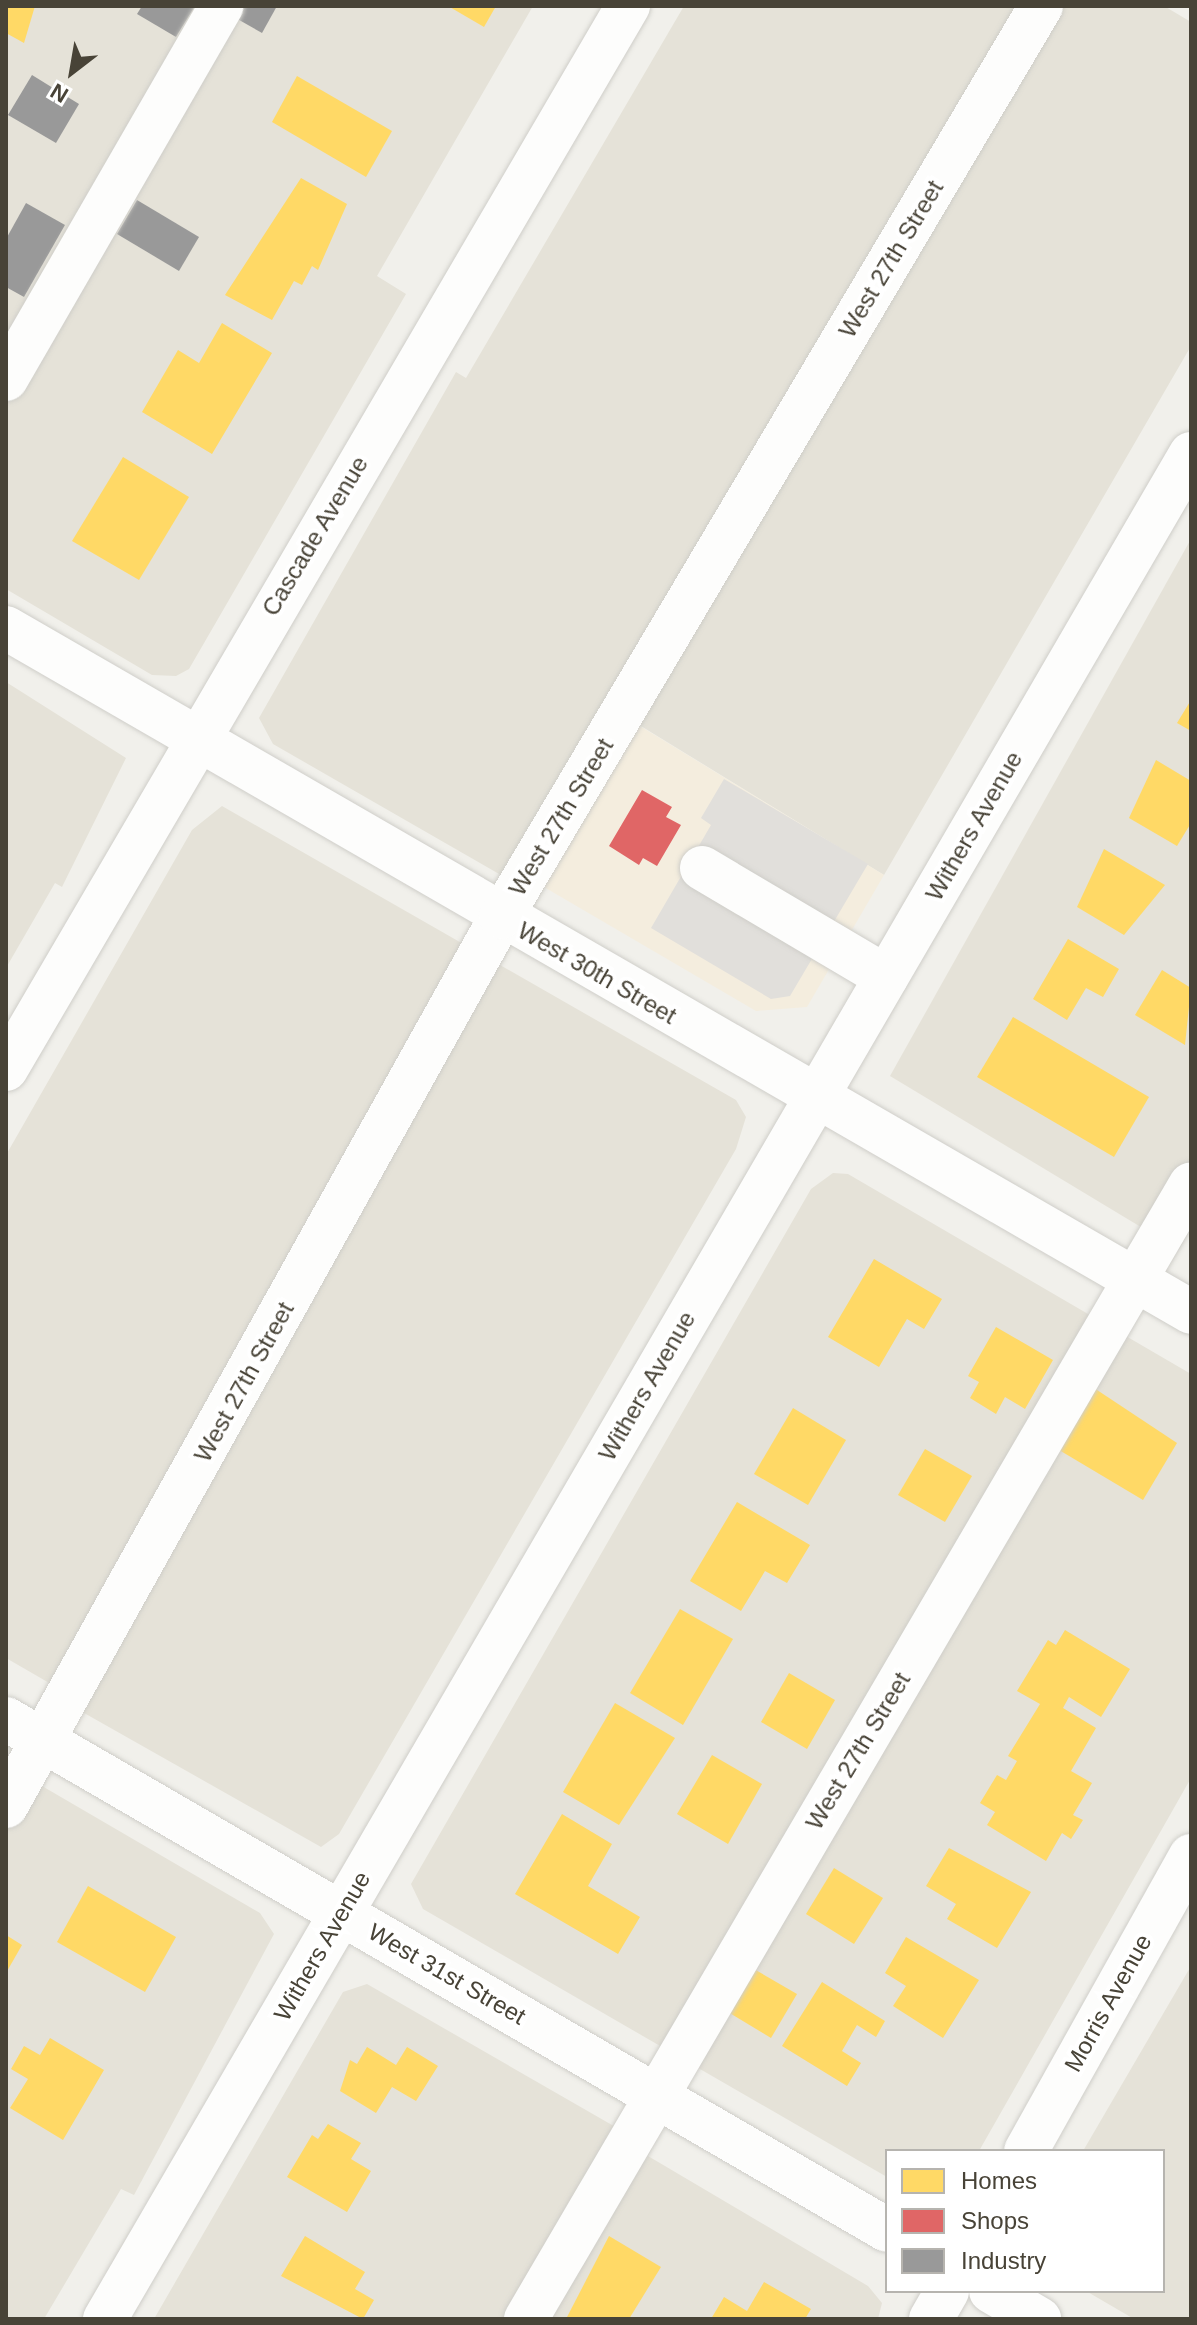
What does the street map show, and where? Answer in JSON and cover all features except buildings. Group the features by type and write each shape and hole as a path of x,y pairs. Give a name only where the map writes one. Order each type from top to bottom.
{"street":[{"path":"6,379 221,6"},
{"name":"Cascade Avenue","path":"6,1069 197,736 628,6"},
{"name":"West 27th Street","path":"6,1806 501,917 1041,6"},
{"name":"Withers Avenue","path":"105,2319 1191,454"},
{"name":"West 30th Street","path":"6,628 197,736 814,1100 1138,1279 1191,1312"},
{"path":"702,868 886,977"},
{"name":"West 27th Street","path":"526,2319 655,2094 1138,1279 1191,1184"},
{"name":"West 31st Street","path":"6,1719 885,2229"},
{"name":"Morris Avenue","path":"1027,2149 1191,1856"},
{"path":"931,2319 946,2293"},
{"path":"994,2293 1039,2319"}],"shaded area":[{"path":"6,6 533,6 377,276 406,294 189,669 176,676 152,675 6,589"},
{"path":"684,6 1164,6 1191,22 1191,346 884,875 636,723 539,897 273,744 259,718 456,372 466,378"},
{"path":"1191,539 1191,1227 1179,1250 890,1076"},
{"path":"6,682 126,758 62,887 55,883 6,968"},
{"path":"635,723 884,875 807,1007 756,1011 544,887"},
{"path":"724,779 868,864 790,996 771,999 651,928 711,825 701,818"},
{"path":"222,806 736,1100 746,1117 736,1149 339,1834 321,1847 47,1692 51,1684 6,1658 6,1155 192,830"},
{"path":"833,1173 848,1174 1191,1374 1191,1778 980,2149 885,2149 885,2176 423,1909 411,1884 811,1189"},
{"path":"6,1765 260,1913 274,1934 134,2195 121,2189 44,2319 6,2319"},
{"path":"1191,1966 1191,2319 1134,2319 1089,2293 1165,2293 1165,2149 1084,2149"},
{"path":"367,1984 652,2148 648,2156 868,2286 882,2303 878,2319 154,2319 343,1992"}]}
